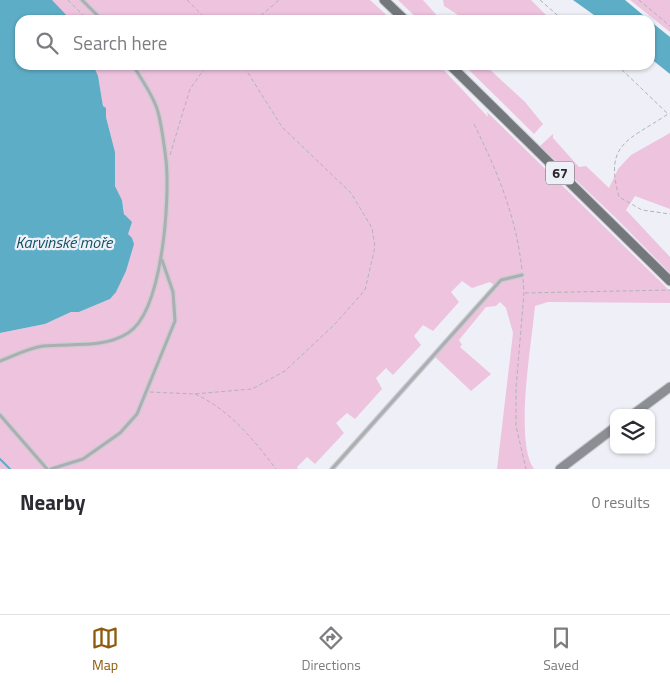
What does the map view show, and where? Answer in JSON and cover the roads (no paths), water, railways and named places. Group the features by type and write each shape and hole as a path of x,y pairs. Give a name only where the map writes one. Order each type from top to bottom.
{"main road":[{"path":"384,0 399,15"},
{"name":"67","path":"455,70 670,281"},
{"path":"640,409 670,387"},
{"path":"560,469 610,431"}],"lane":[{"path":"82,0 97,15"},
{"path":"0,361 41,346 100,343 129,332 138,323 150,303 161,260 166,161 157,110 136,70"},
{"path":"0,415 49,469 82,459 120,433 137,414 175,321 173,292 161,260"},
{"path":"332,469 501,280 522,275"}],"water":[{"name":"Karvinské moře","path":"0,0 52,0 66,15 15,15 15,70 95,70 103,106 106,108 106,117 115,152 115,186 122,200 124,214 132,222 128,234 134,244 126,271 116,292 110,299 79,312 71,312 45,324 0,333"},
{"path":"573,0 625,0 643,15 594,15"},
{"path":"655,25 670,37 670,74 655,62"}],"waterway":[{"path":"0,459 10,469"}]}
